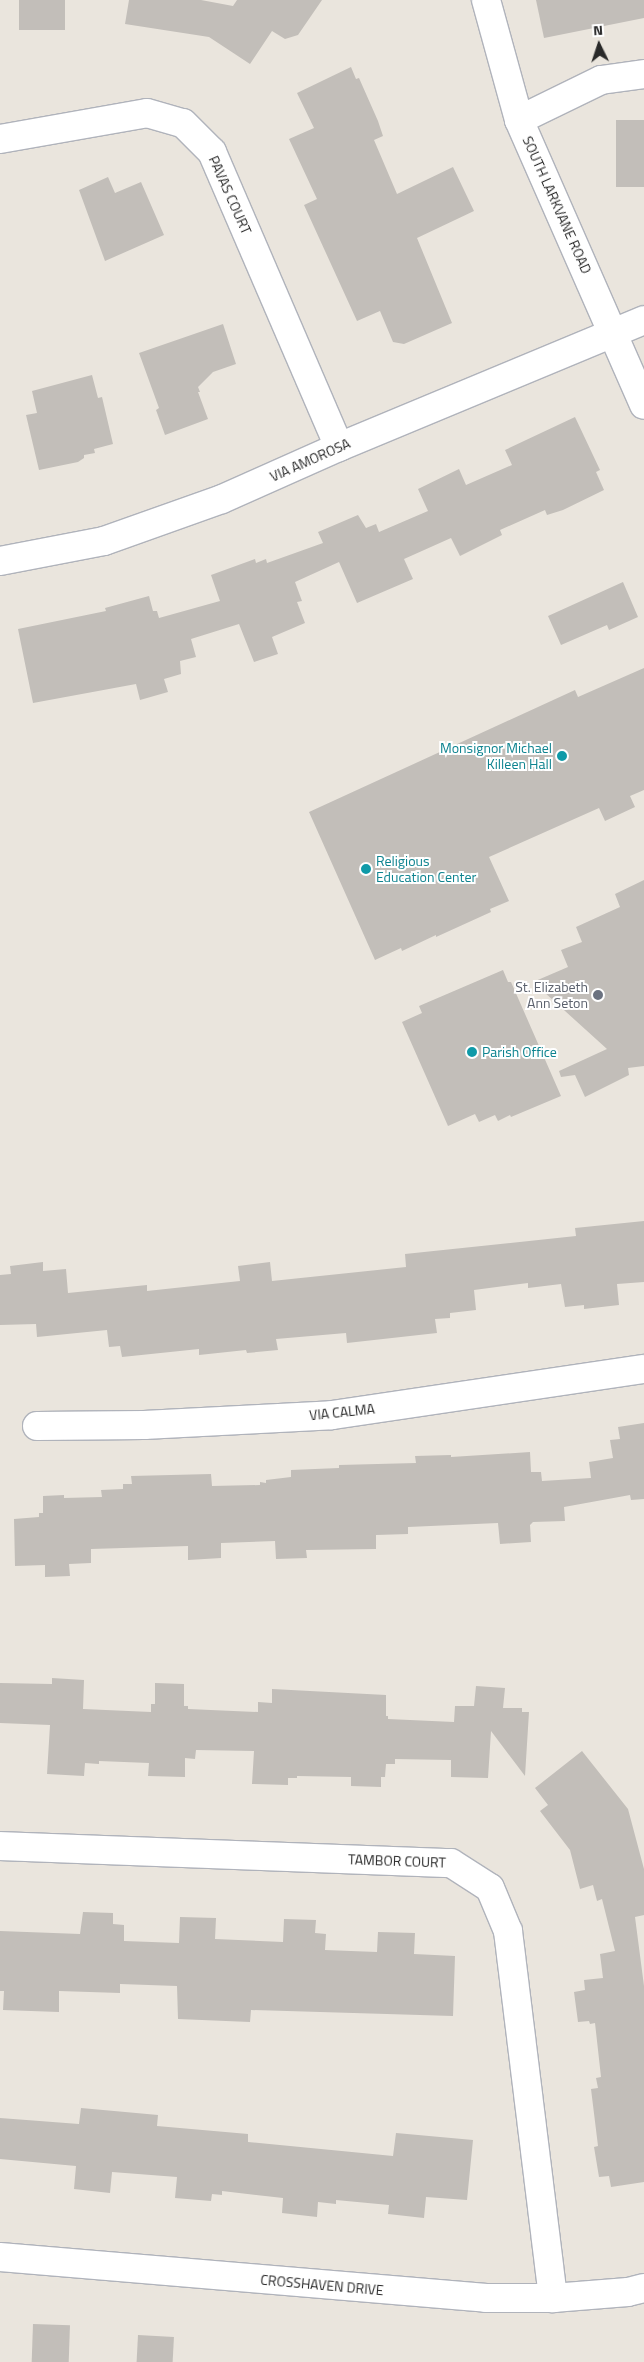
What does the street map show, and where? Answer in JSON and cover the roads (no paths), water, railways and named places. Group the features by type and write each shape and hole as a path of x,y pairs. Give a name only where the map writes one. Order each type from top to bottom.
{"street":[{"name":"SOUTH LARKVANE ROAD","path":"486,0 519,120 644,405"},
{"path":"519,120 601,80 644,74"},
{"name":"PAVAS COURT","path":"0,139 147,113 183,123 212,152 339,447"},
{"name":"VIA AMOROSA","path":"0,561 104,540 222,499 339,447 644,320"},
{"name":"VIA CALMA","path":"37,1426 144,1425 332,1415 644,1369"},
{"name":"TAMBOR COURT","path":"0,1846 451,1863 490,1888 508,1930 553,2298"},
{"name":"CROSSHAVEN DRIVE","path":"0,2257 486,2298 553,2298 628,2292 644,2288"}],"place":[{"name":"Monsignor Michael Killeen Hall","path":"562,756"},
{"name":"Religious Education Center","path":"366,869"},
{"name":"St. Elizabeth Ann Seton","path":"598,995"},
{"name":"Parish Office","path":"472,1052"}]}
